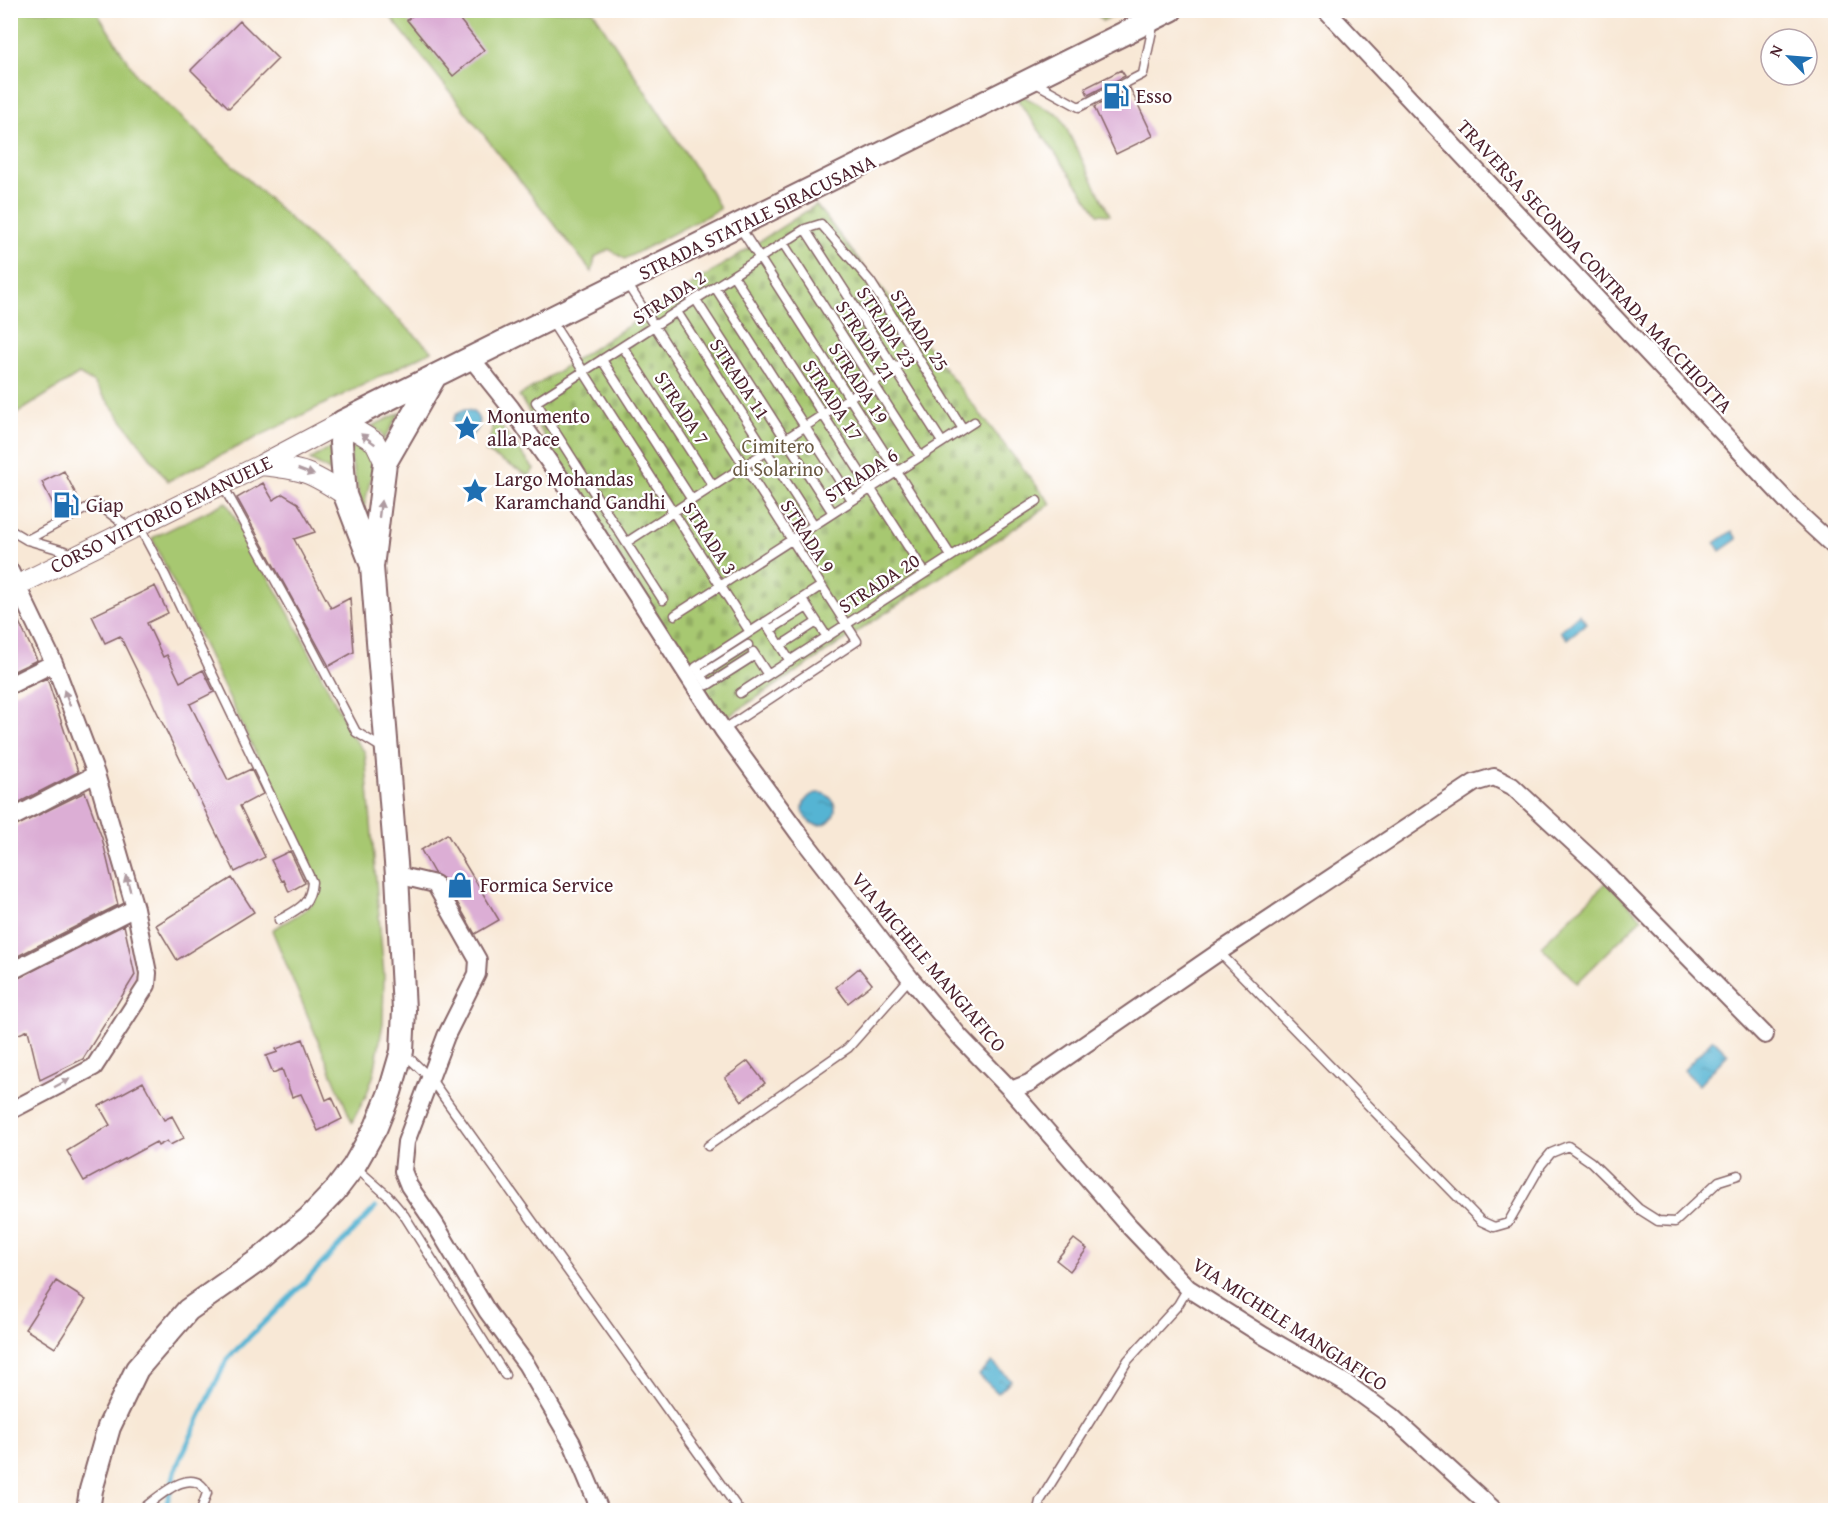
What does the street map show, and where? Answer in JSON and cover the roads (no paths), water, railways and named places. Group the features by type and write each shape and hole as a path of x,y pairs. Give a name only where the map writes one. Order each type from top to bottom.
{"main road":[{"name":"STRADA STATALE SIRACUSANA","path":"342,423 1163,15"},
{"path":"88,1510 91,1490 109,1427 136,1369 188,1310 263,1257 308,1219 335,1191 354,1166 376,1127 390,1092 402,1051 404,1010 397,875 372,567 386,463 434,378"},
{"path":"342,423 341,443 345,495 372,567"}],"street":[{"name":"TRAVERSA SECONDA CONTRADA MACCHIOTTA","path":"1326,10 1797,512 1836,548"},
{"name":"VIA MICHELE MANGIAFICO","path":"471,358 511,408 566,486 723,730 799,834 910,978 960,1037 1011,1090 1130,1227 1188,1288 1264,1336 1347,1384 1391,1416 1494,1510"},
{"path":"342,423 375,442 386,463"},
{"name":"CORSO VITTORIO EMANUELE","path":"13,582 78,555 342,423"},
{"path":"261,465 296,468 317,476 345,495"},
{"path":"10,1111 94,1066 147,985 148,973 135,908 96,774 54,663 13,582"},
{"path":"10,685 54,663"},
{"path":"10,819 96,774"},
{"path":"1011,1090 1029,1083 1219,952 1474,783 1494,777 1512,786 1601,868 1765,1035"},
{"path":"397,875 435,884 478,960 477,974 450,1027 406,1142 403,1171 409,1186 435,1224 487,1311 526,1364 572,1443 600,1510"},
{"path":"10,972 135,908"}],"lane":[{"path":"1832,10 1836,14"},
{"path":"1032,81 1078,107 1143,74 1163,15"},
{"name":"STRADA 2","path":"627,542 536,402 805,229 821,224"},
{"name":"STRADA 25","path":"821,224 870,281 963,429"},
{"name":"STRADA 19","path":"739,226 951,556"},
{"name":"STRADA 23","path":"805,229 942,442"},
{"name":"STRADA 21","path":"783,243 920,456"},
{"name":"STRADA 17","path":"733,275 925,573"},
{"name":"STRADA 9","path":"625,282 857,641 723,730"},
{"path":"715,287 852,500"},
{"path":"696,300 833,513"},
{"name":"STRADA 11","path":"677,312 814,525"},
{"name":"STRADA 3","path":"550,319 721,585 747,634 748,645 768,675"},
{"name":"STRADA 7","path":"623,347 712,486"},
{"path":"663,600 627,542 915,355"},
{"path":"602,360 692,500"},
{"name":"STRADA 6","path":"675,615 974,422"},
{"path":"222,484 356,732 387,751"},
{"name":"STRADA 20","path":"740,693 1037,501"},
{"path":"27,540 96,503 135,527 170,585 312,882 311,892 306,902 279,920"},
{"path":"10,530 27,540 78,555"},
{"path":"699,671 747,634 767,626 804,603 821,586"},
{"path":"804,603 827,637"},
{"path":"780,646 817,622"},
{"path":"767,626 790,661"},
{"path":"699,671 748,645"},
{"path":"699,671 708,685 755,655"},
{"path":"1219,952 1481,1221 1494,1227 1508,1223 1541,1165 1551,1153 1568,1146 1590,1162 1639,1209 1658,1221 1675,1222 1719,1181 1738,1175"},
{"path":"708,1146 848,1048 910,978"},
{"path":"402,1051 430,1077 739,1510"},
{"path":"354,1166 388,1196 404,1215 505,1375"},
{"path":"1038,1510 1040,1501 1128,1360 1178,1305 1188,1288"},
{"path":"141,1510 182,1481 195,1480 203,1485 207,1493 201,1510"}],"water":[{"path":"466,410 475,414 479,423 475,432 466,436 457,432 453,423 457,414"},
{"path":"1732,531 1737,539 1720,551 1715,543"},
{"path":"1579,614 1587,623 1567,639 1560,631"},
{"path":"819,793 831,797 835,809 831,821 819,825 807,821 803,809 807,797"},
{"path":"1713,1039 1728,1054 1699,1085 1684,1070"},
{"path":"992,1362 1011,1380 998,1393 979,1375"}],"waterway":[{"path":"165,1510 176,1468 227,1359 375,1208"}],"place":[{"name":"Esso","path":"1116,96"},
{"name":"Monumento alla Pace","path":"467,428"},
{"name":"Largo Mohandas Karamchand Gandhi","path":"475,491"},
{"name":"Giap","path":"66,505"},
{"name":"Formica Service","path":"460,885"}],"park label":[{"name":"Cimitero di Solarino","path":"778,458"}]}
